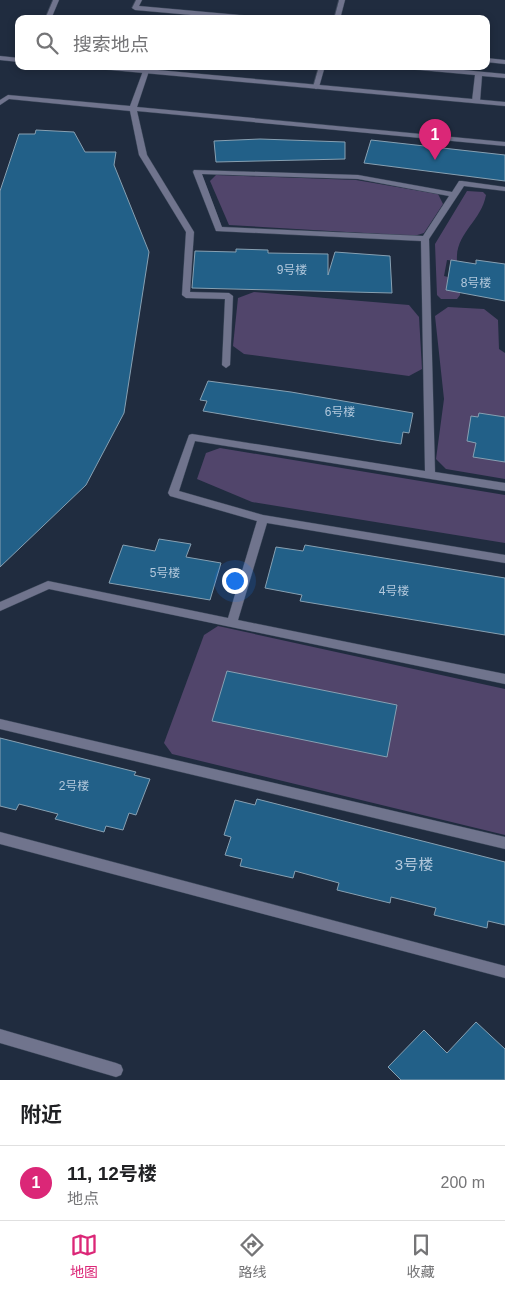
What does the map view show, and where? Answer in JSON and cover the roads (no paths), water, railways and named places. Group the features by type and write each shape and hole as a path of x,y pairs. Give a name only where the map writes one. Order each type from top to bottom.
{"street":[{"path":"50,15 56,0"},
{"path":"138,0 135,8 215,15"},
{"path":"338,15 342,0"},
{"path":"0,58 15,60"},
{"path":"490,60 505,62"},
{"path":"135,70 505,104"},
{"path":"316,87 321,70"},
{"path":"438,70 505,76"},
{"path":"146,71 133,109 143,154 190,232 186,294 229,296 226,365"},
{"path":"476,101 479,74"},
{"path":"0,104 8,97 505,144"},
{"path":"425,239 219,229 197,172 358,177 454,195"},
{"path":"430,474 425,239 462,184 505,189"},
{"path":"505,487 192,437 173,493 263,519 505,560"},
{"path":"232,622 263,519"},
{"path":"0,607 48,585 505,679"},
{"path":"0,724 505,843"},
{"path":"0,838 505,972"},
{"path":"0,1036 116,1070"}],"place":[{"name":"11, 12号楼","path":"435,160"}]}
